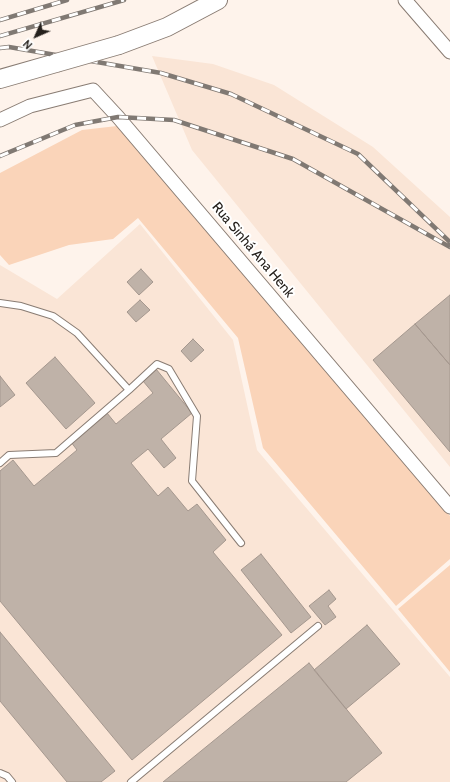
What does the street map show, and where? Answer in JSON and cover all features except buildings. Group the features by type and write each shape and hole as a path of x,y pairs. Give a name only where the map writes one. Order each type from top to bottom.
{"main road":[{"path":"0,79 118,45 167,27 218,0"}],"street":[{"path":"405,0 450,52"},
{"name":"Rua Sinhá Ana Henk","path":"0,120 30,106 93,90 118,117 450,507"}],"lane":[{"path":"0,303 21,306 53,316 77,333 129,390"},
{"path":"0,463 9,455 56,453 157,364 169,369 197,416 192,482 242,543"},
{"path":"131,782 318,626"},
{"path":"0,773 7,776 12,782"}],"shaded area":[{"path":"152,56 213,64 274,85 373,147 450,217 450,467 192,150"},
{"path":"117,126 450,516 450,559 396,606 263,448 238,338 138,218 113,239 69,245 9,265 0,255 0,173 82,130"},
{"path":"140,224 233,340 257,450 450,677 450,782 0,782 0,265 57,299"},
{"path":"450,565 450,672 398,609"}],"railway":[{"path":"0,20 67,0"},
{"path":"0,36 124,0"},
{"path":"0,48 9,47 161,73 231,94 358,154 450,242"},
{"path":"0,156 75,125 118,117 174,120 293,159 450,247"}]}
